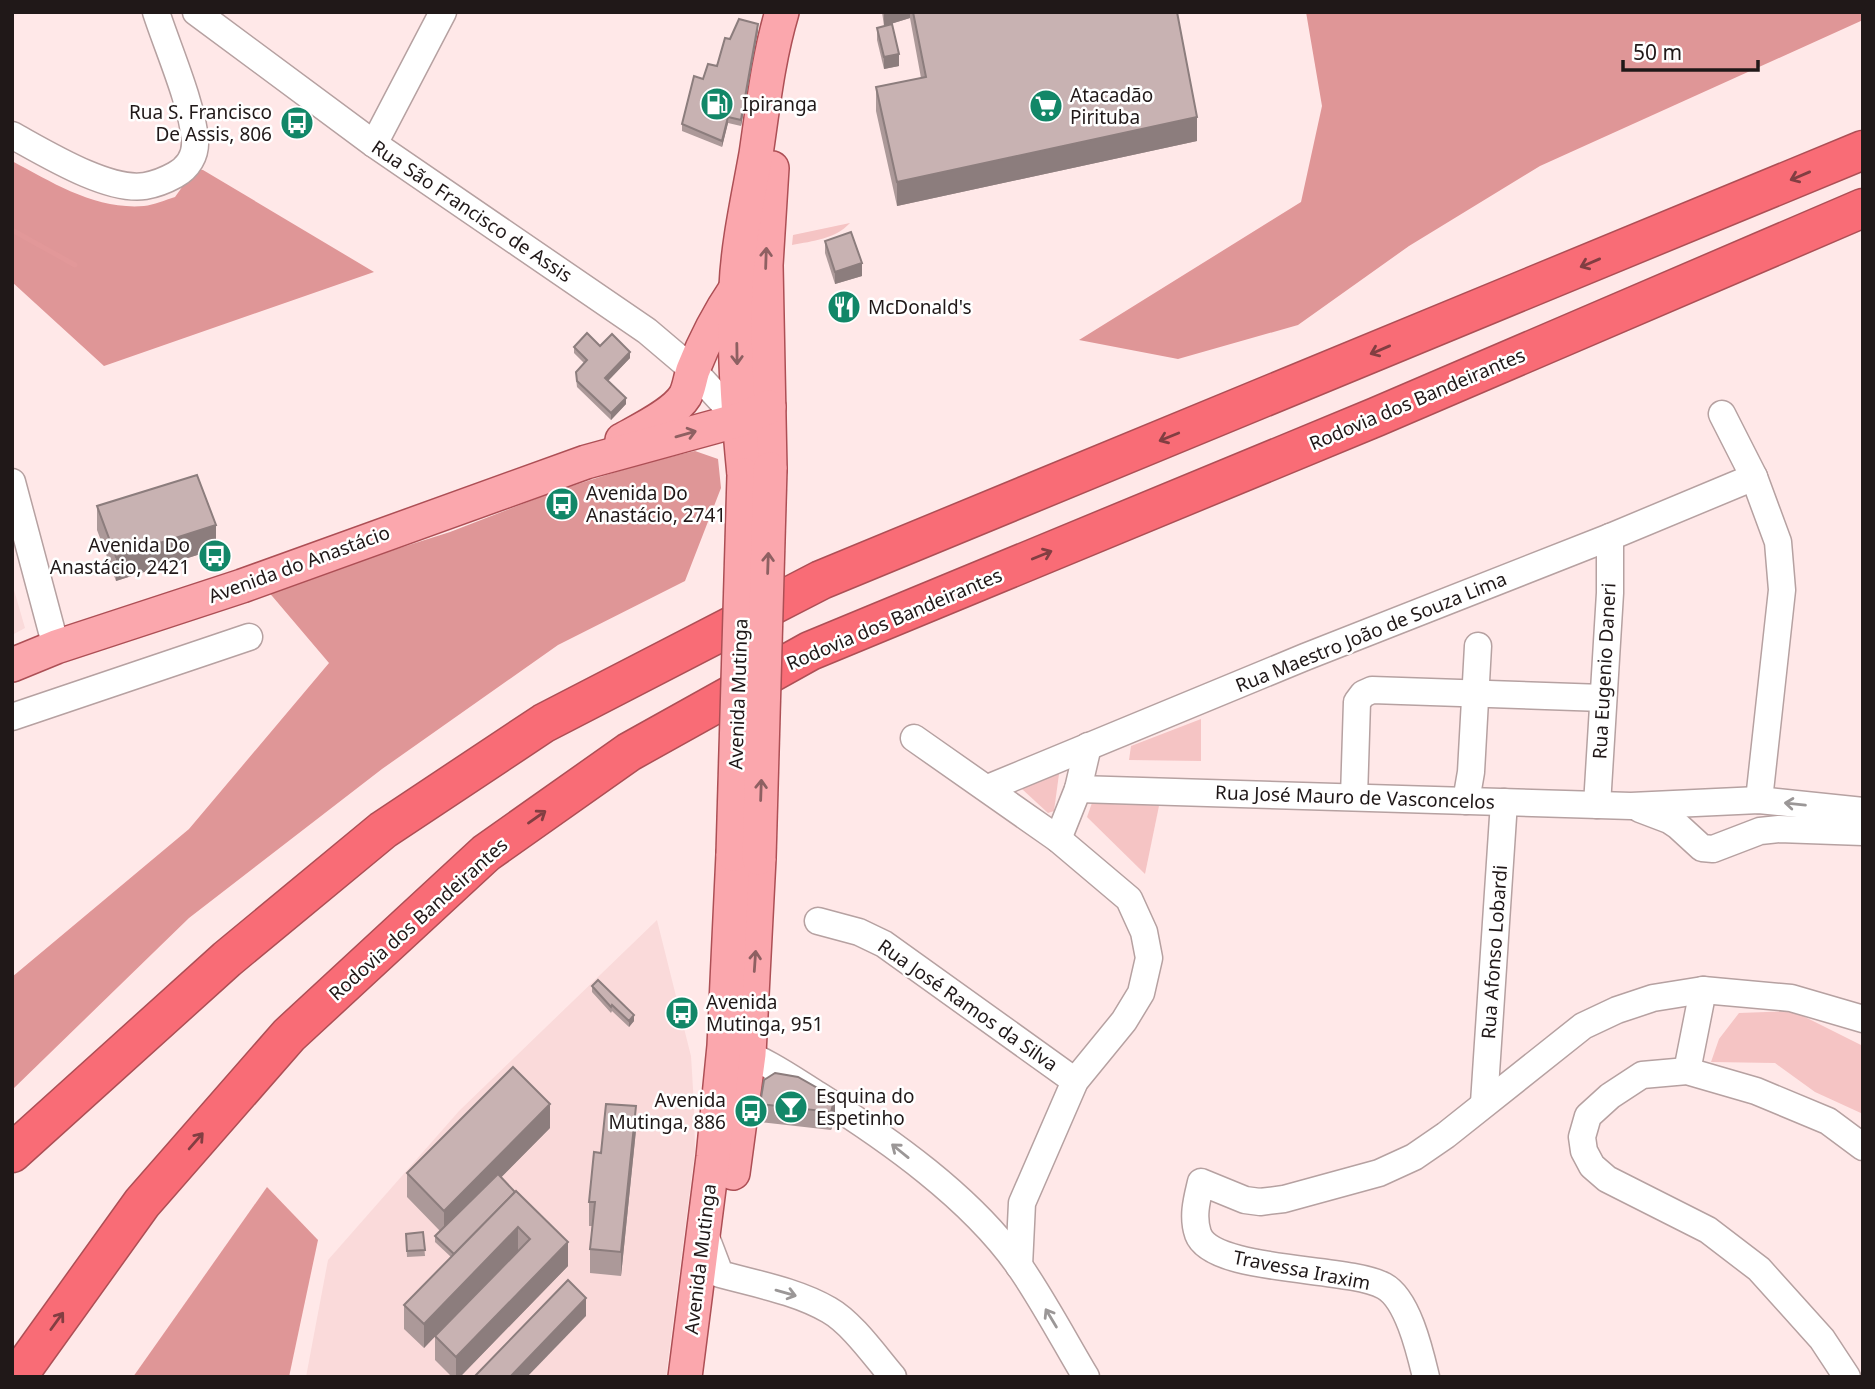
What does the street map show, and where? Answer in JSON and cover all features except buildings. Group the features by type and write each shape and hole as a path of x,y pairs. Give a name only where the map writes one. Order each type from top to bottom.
{"highway":[{"path":"12,1153 227,959 383,831 544,723 821,580 1863,150"},
{"name":"Rodovia dos Bandeirantes","path":"17,1377 142,1203 289,1035 486,853 629,752 810,651 1389,412 1863,208"}],"main road":[{"name":"Avenida Mutinga","path":"757,472 739,420 736,288 741,234 761,108 774,38 782,12"},
{"name":"Avenida Mutinga","path":"706,1377 720,1274 737,1050 746,856 757,472 769,407 766,265 770,192 778,118 796,36 805,12"},
{"path":"736,288 748,294 756,303 764,345 768,351"},
{"name":"Avenida do Anastácio","path":"586,462 651,424 685,396 693,370 723,307 736,288"},
{"name":"Avenida do Anastácio","path":"12,665 56,647 242,586 586,462 739,420 769,407"},
{"name":"Avenida Mutinga","path":"685,1377 704,1232 737,1050"}],"street":[{"path":"12,135 63,163 115,184 143,187 181,172 193,157 195,142 189,111 156,12"},
{"name":"Rua São Francisco de Assis","path":"196,12 374,144 647,331 693,370 739,420"},
{"path":"374,144 443,12"},
{"path":"1722,414 1754,477 1778,541 1782,590 1759,800"},
{"name":"Rua Maestro João de Souza Lima","path":"988,788 1305,657 1610,537 1754,477"},
{"path":"12,482 56,647"},
{"name":"Rua Eugenio Daneri","path":"1597,805 1610,593 1610,537"},
{"path":"12,717 250,637"},
{"path":"1466,801 1471,772 1478,646"},
{"path":"1354,797 1357,702 1363,694 1371,691 1603,698"},
{"path":"914,738 1058,839 1129,899 1144,932 1149,958 1141,993 1124,1021 1075,1081 1021,1203 1019,1266"},
{"path":"1058,839 1078,789 1088,746"},
{"name":"Rua José Mauro de Vasconcelos","path":"1078,789 1631,807 1699,801 1759,800 1863,811"},
{"path":"1731,800 1738,811 1740,821 1735,840"},
{"path":"1690,839 1689,818 1699,801"},
{"name":"Rua Afonso Lobardi","path":"1484,1103 1504,802"},
{"name":"Rua José Mauro de Vasconcelos","path":"1631,807 1658,814 1678,826 1702,848 1713,849 1760,831 1779,829 1863,832"},
{"name":"Rua José Ramos da Silva","path":"818,921 859,932 884,944 1075,1081"},
{"path":"1687,1071 1703,990"},
{"path":"1484,1103 1583,1026 1617,1010 1653,998 1703,990 1791,998 1863,1019"},
{"path":"737,1050 772,1066 879,1133 945,1187 981,1222 1019,1266 1086,1377"},
{"path":"1847,1377 1822,1339 1759,1269 1708,1230 1607,1180 1592,1167 1584,1151 1582,1137 1588,1116 1610,1096 1642,1075 1687,1071 1756,1091 1828,1121 1863,1147"},
{"name":"Travessa Iraxim","path":"1426,1377 1416,1338 1401,1304 1386,1287 1356,1277 1240,1261 1212,1249 1198,1236 1194,1212 1201,1182 1245,1200 1260,1202 1284,1199 1379,1173 1414,1157 1446,1135 1484,1103"},
{"path":"981,1222 1021,1203"},
{"path":"704,1232 720,1274 800,1297 831,1311 893,1377"}],"shaded area":[{"path":"1306,12 1863,12 1863,20 1540,166 1409,246 1298,325 1178,359 1079,340 1301,202 1322,106"},
{"path":"12,161 75,193 109,204 126,206 148,205 175,197 195,169 203,170 374,272 104,366 12,282"},
{"path":"850,223 831,236 792,245 793,235"},
{"path":"695,451 718,459 721,488 685,581 558,645 382,769 189,918 12,1090 12,977 189,829 329,663 267,590 450,532 556,491 644,463"},
{"path":"12,583 25,628 12,635"},
{"path":"1201,719 1201,761 1129,760 1131,746"},
{"path":"1053,771 1059,774 1054,811 1048,813 1022,789 1026,782"},
{"path":"1093,800 1160,801 1145,874 1087,817"},
{"path":"657,920 691,1056 695,1151 666,1377 306,1377 328,1260 459,1111"},
{"path":"1793,1011 1863,1046 1863,1114 1815,1092 1775,1063 1711,1062 1719,1039 1739,1013"},
{"path":"267,1187 318,1240 289,1377 133,1377"}],"waterway":[{"path":"12,230 75,265"}],"place":[{"name":"Ipiranga","path":"717,104"},
{"name":"Atacadão Pirituba","path":"1046,106"},
{"name":"Rua S. Francisco De Assis, 806","path":"297,123"},
{"name":"McDonald's","path":"844,307"},
{"name":"Avenida Do Anastácio, 2741","path":"562,504"},
{"name":"Avenida Do Anastácio, 2421","path":"215,556"},
{"name":"Avenida Mutinga, 951","path":"682,1013"},
{"name":"Esquina do Espetinho","path":"791,1107"},
{"name":"Avenida Mutinga, 886","path":"751,1111"}]}
